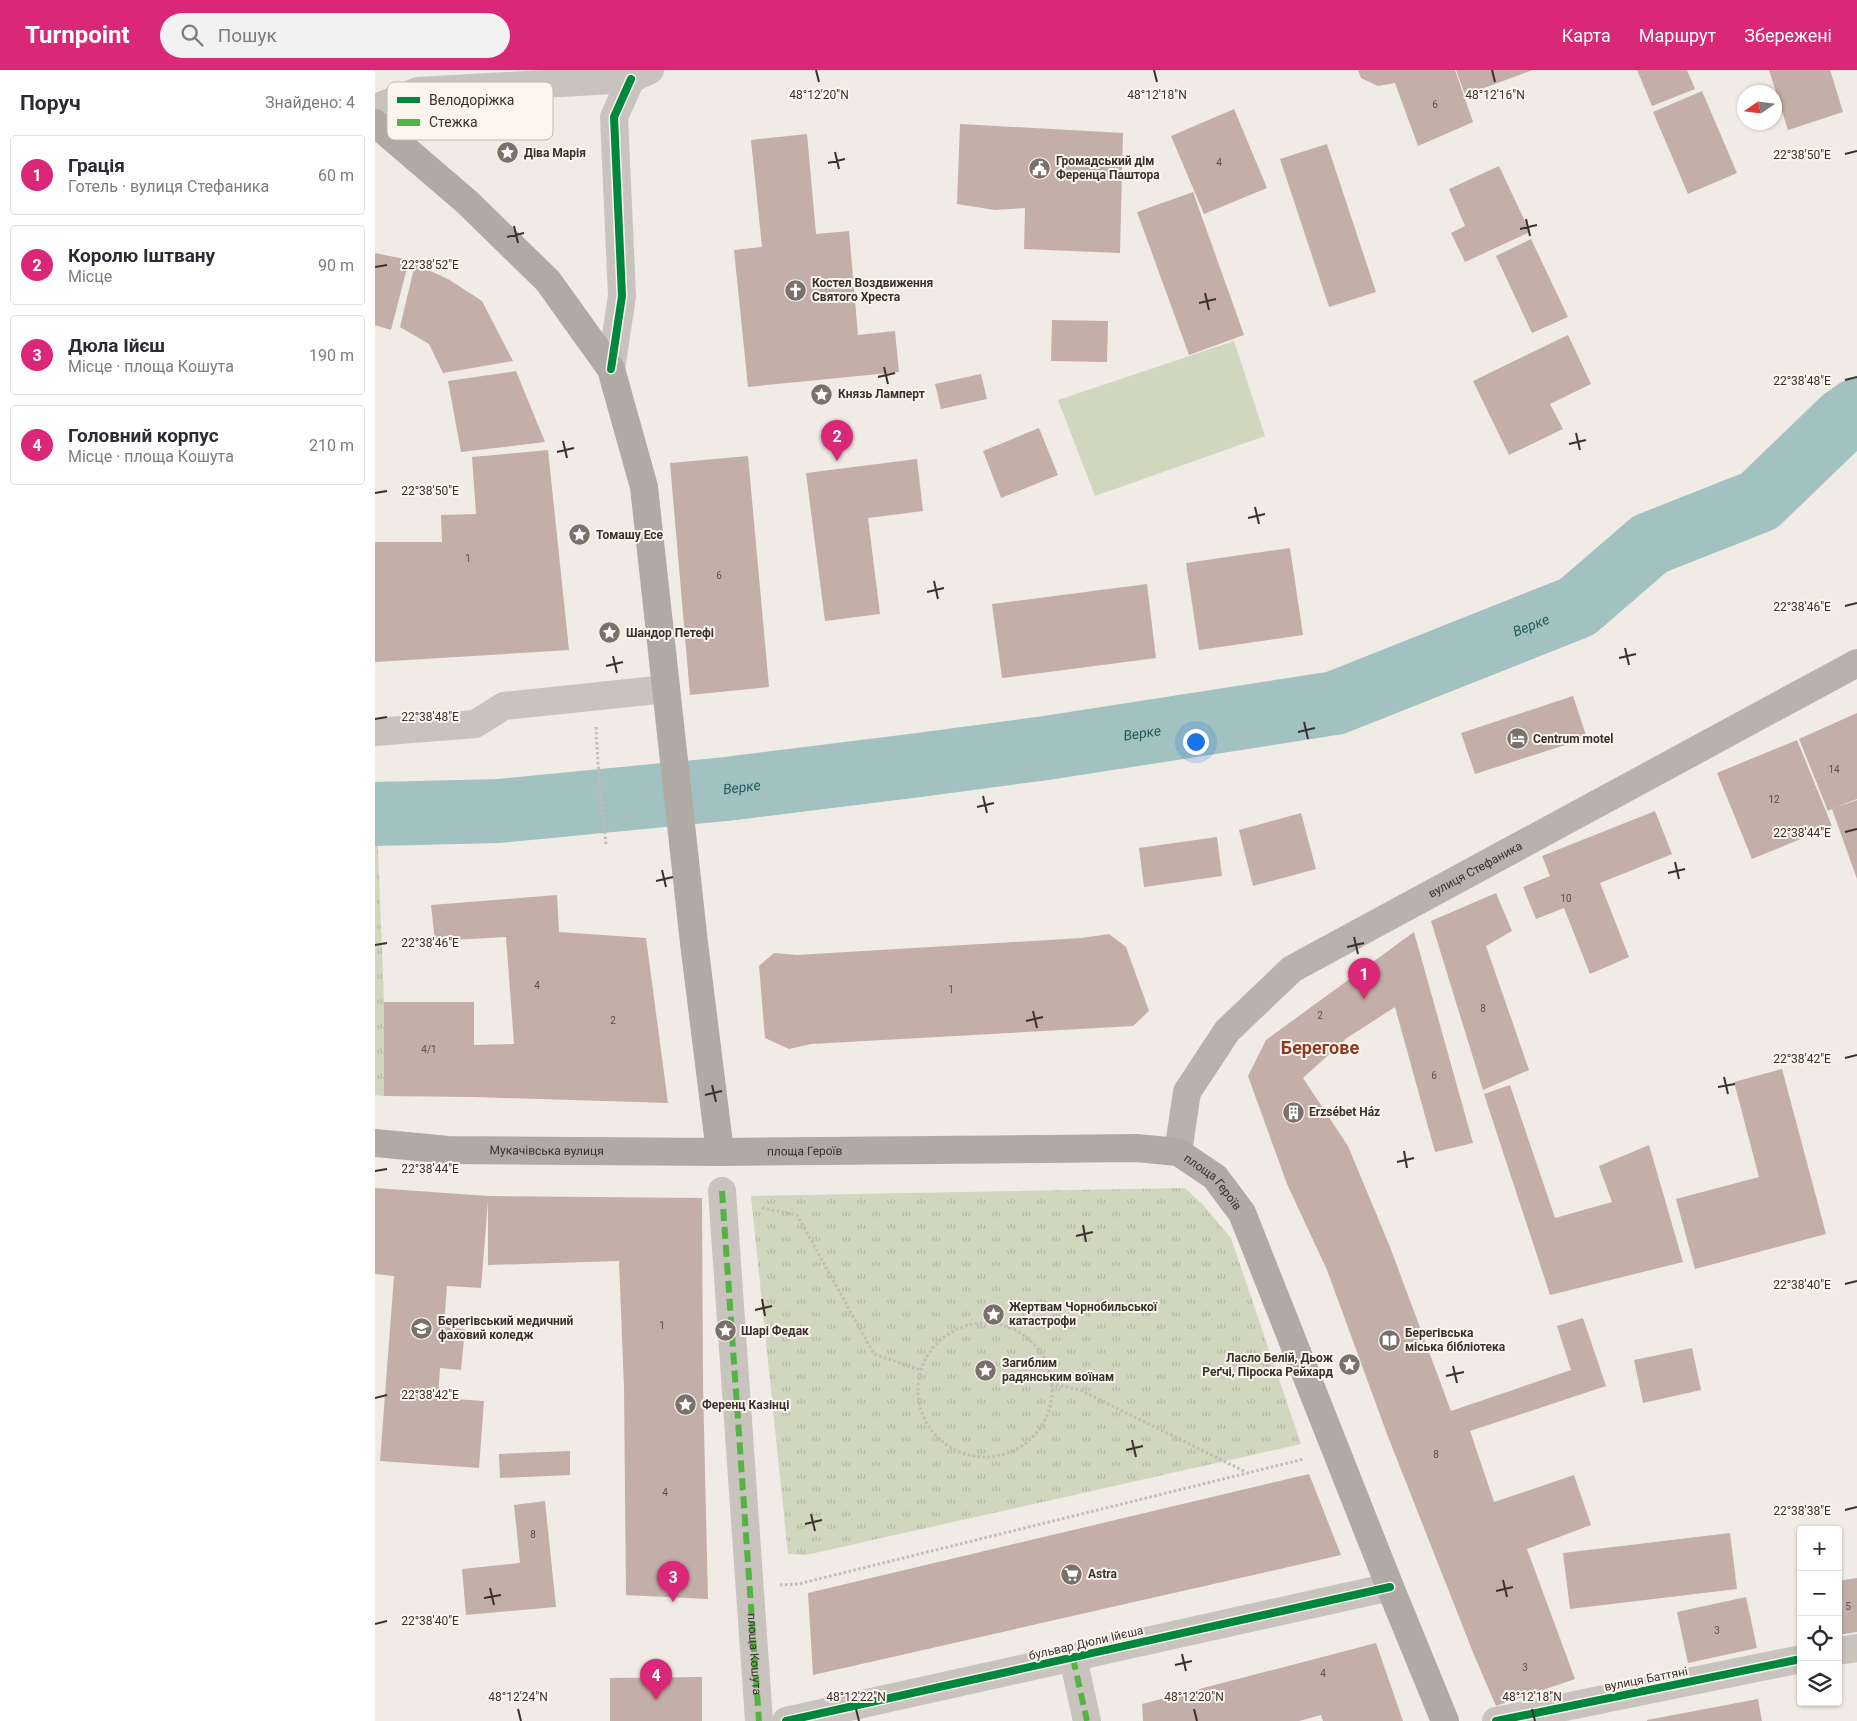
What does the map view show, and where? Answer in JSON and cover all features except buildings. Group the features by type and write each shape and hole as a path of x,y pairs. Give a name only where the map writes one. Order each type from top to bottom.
{"highway":[{"path":"375,123 387,133"},
{"path":"395,140 467,202 548,281 611,369 644,487 694,943 720,1152"},
{"name":"Мукачівська вулиця","path":"375,1143 448,1150 720,1152"},
{"name":"площа Героїв","path":"720,1152 1136,1148 1178,1152 1215,1177 1242,1213 1445,1721"}],"main road":[{"name":"вулиця Стефаника","path":"1178,1152 1187,1092 1227,1031 1292,969 1857,663"}],"street":[{"path":"536,82 641,74"},
{"path":"611,369 622,296 614,117 641,74"},
{"path":"375,108 387,103"},
{"path":"375,732 475,724 503,706 667,696"},
{"path":"722,1191 750,1586"},
{"name":"площа Кошута","path":"750,1586 759,1721"},
{"name":"бульвар Дюли Ійєша","path":"786,1721 1390,1587"},
{"path":"1842,1650 1857,1648"},
{"path":"1073,1658 1087,1721"},
{"name":"вулиця Баттяні","path":"1496,1721 1797,1660"}],"path":[{"path":"596,724 599,781 606,844"},
{"path":"762,1208 797,1215 874,1354 920,1370"},
{"path":"991,1323 1014,1329 1033,1342 1046,1362 1051,1384 1050,1406 1041,1426 1027,1442 1009,1452 989,1457 967,1455 948,1446 931,1431 922,1412 917,1392 920,1370 931,1350 947,1334 969,1324 991,1323"},
{"path":"1051,1384 1080,1390 1247,1472"},
{"path":"750,1586 798,1584 1336,1451"}],"green space":[{"path":"1234,341 1265,436 1095,496 1058,400"},
{"path":"375,825 377,825 384,1002 384,1096 375,1095"},
{"path":"1185,1188 1202,1204 1231,1238 1301,1444 806,1555 788,1554 751,1196"}],"waterway":[{"name":"Верке","path":"375,814 499,811 726,789 1046,748 1335,703 1577,607 1650,544 1759,501 1843,420 1857,410"}],"marked path":[{"path":"722,1191 759,1721"},
{"path":"1073,1658 1087,1721"}],"cycle path":[{"path":"611,369 622,296 614,117 631,79"},
{"path":"786,1721 1390,1587"},
{"path":"1496,1721 1797,1660"}],"place":[{"name":"Діва Марія","path":"508,153"},
{"name":"Громадський дім Ференца Паштора","path":"1040,168"},
{"name":"Костел Воздвиження Святого Хреста","path":"796,290"},
{"name":"Князь Ламперт","path":"822,394"},
{"name":"Королю Іштвану","path":"837,461"},
{"name":"Томашу Есе","path":"580,535"},
{"name":"Шандор Петефі","path":"610,633"},
{"name":"Centrum motel","path":"1517,739"},
{"name":"Грація","path":"1364,999"},
{"name":"Erzsébet Ház","path":"1293,1112"},
{"name":"Жертвам Чорнобильської катастрофи","path":"993,1314"},
{"name":"Берегівський медичний фаховий коледж","path":"422,1328"},
{"name":"Шарі Федак","path":"725,1331"},
{"name":"Берегівська міська бібліотека","path":"1389,1340"},
{"name":"Ласло Белій, Дьож Реґчі, Піроска Рейхард","path":"1349,1365"},
{"name":"Загиблим радянським воїнам","path":"986,1370"},
{"name":"Ференц Казінці","path":"686,1405"},
{"name":"Astra","path":"1072,1574"},
{"name":"Дюла Ійєш","path":"673,1602"},
{"name":"Головний корпус","path":"656,1700"}],"district":[{"name":"Берегове","path":"1320,1047"}]}
